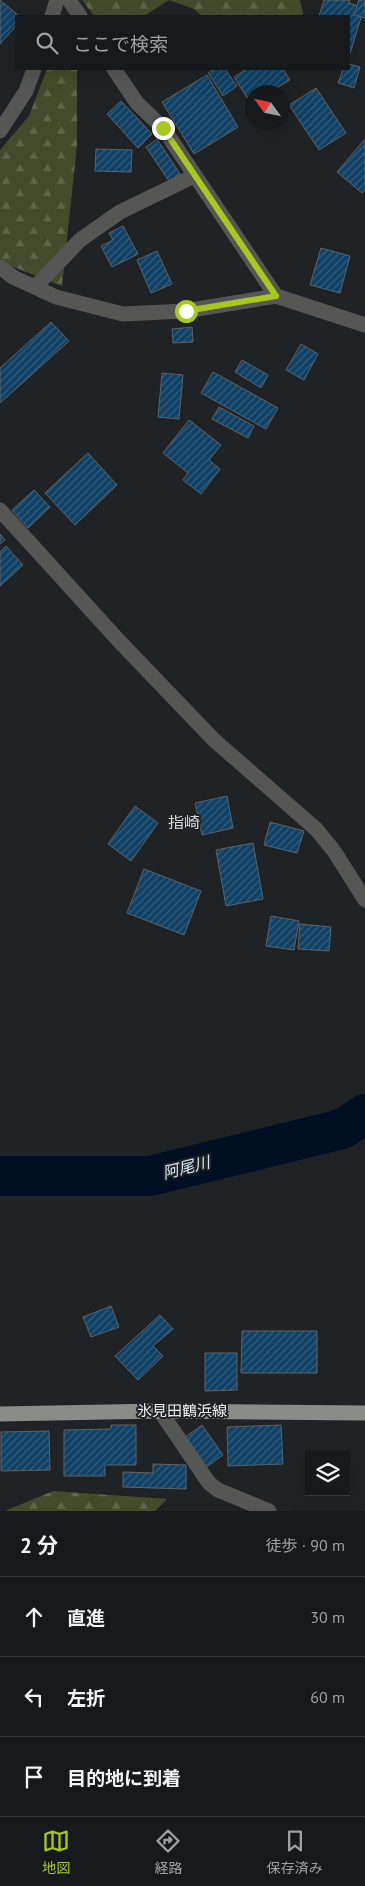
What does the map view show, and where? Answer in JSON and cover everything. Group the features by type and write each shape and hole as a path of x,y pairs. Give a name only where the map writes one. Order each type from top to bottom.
{"main road":[{"name":"氷見田鶴浜線","path":"0,1414 160,1411 365,1413"}],"street":[{"path":"52,15 58,0"},
{"path":"69,0 79,15"},
{"path":"0,131 26,90 34,70"},
{"path":"115,70 137,103 163,128 276,296"},
{"path":"34,287 80,240 120,212 194,176"},
{"path":"0,267 13,277 56,297 123,314 186,311 276,296 365,325"},
{"path":"0,510 120,642 214,740 316,829 334,851 365,900"},
{"path":"160,1411 208,1483 218,1490 269,1511"}],"green space":[{"path":"82,0 169,0 146,15 93,15"},
{"path":"169,0 300,0 303,13 302,15 201,15 194,9"},
{"path":"47,70 77,70 77,145 62,286 6,264 0,259 0,150 29,116"},
{"path":"53,1491 167,1499 155,1511 5,1511"}],"building":[{"path":"0,0 18,15 15,15 15,27 0,44"},
{"path":"324,0 350,0 349,3 364,8 350,54 350,15 319,15"},
{"path":"359,0 365,0 365,18 354,15"},
{"path":"350,64 360,67 354,88 338,83 343,70 350,70"},
{"path":"212,70 226,70 237,86 223,96 208,73"},
{"path":"245,70 284,70 290,80 281,85 245,85 245,94 234,77"},
{"path":"207,75 238,127 194,154 162,102"},
{"path":"316,88 346,133 319,150 290,104"},
{"path":"121,101 152,134 138,148 107,114"},
{"path":"157,139 180,174 169,181 146,147"},
{"path":"365,139 365,189 362,193 337,172"},
{"path":"96,149 132,150 131,172 95,171"},
{"path":"123,226 138,254 112,267 101,246 113,240 109,233"},
{"path":"321,248 350,256 340,293 310,285"},
{"path":"157,251 172,284 151,293 137,260"},
{"path":"51,322 69,341 0,403 0,368"},
{"path":"192,327 193,342 173,343 172,329"},
{"path":"301,344 318,354 304,380 286,370"},
{"path":"242,360 268,375 261,388 235,372"},
{"path":"213,372 278,408 266,429 201,393"},
{"path":"162,373 183,375 179,419 158,417"},
{"path":"219,407 254,426 248,438 212,419"},
{"path":"189,420 221,445 209,460 220,469 201,494 183,480 188,473 163,453"},
{"path":"88,453 117,485 75,525 45,493"},
{"path":"34,490 50,507 28,528 12,510"},
{"path":"0,534 5,540 0,544"},
{"path":"6,546 23,565 0,586 0,552"},
{"path":"227,796 233,828 202,835 195,803"},
{"path":"135,806 158,823 131,861 108,844"},
{"path":"270,822 304,831 297,853 264,845"},
{"path":"253,843 263,899 226,906 216,850"},
{"path":"144,869 201,891 184,935 127,913"},
{"path":"271,916 299,921 294,950 266,946"},
{"path":"300,924 331,927 329,951 298,949"},
{"path":"111,1306 119,1327 91,1337 83,1317"},
{"path":"160,1315 173,1329 153,1346 163,1356 138,1380 115,1356"},
{"path":"242,1331 317,1331 317,1373 241,1373"},
{"path":"205,1353 237,1353 237,1390 205,1391"},
{"path":"111,1425 136,1425 136,1465 105,1465 105,1476 64,1476 64,1430 111,1429"},
{"path":"202,1425 223,1455 205,1468 184,1438"},
{"path":"281,1425 283,1464 228,1466 227,1427"},
{"path":"49,1431 50,1470 1,1471 1,1432"},
{"path":"153,1464 186,1465 186,1489 123,1487 123,1472 153,1473"}],"waterway":[{"name":"阿尾川","path":"0,1176 150,1176 342,1129 365,1114"}],"district":[{"name":"指崎","path":"184,822"}],"route":[{"path":"163,128 224,222 276,296 186,311"}]}
